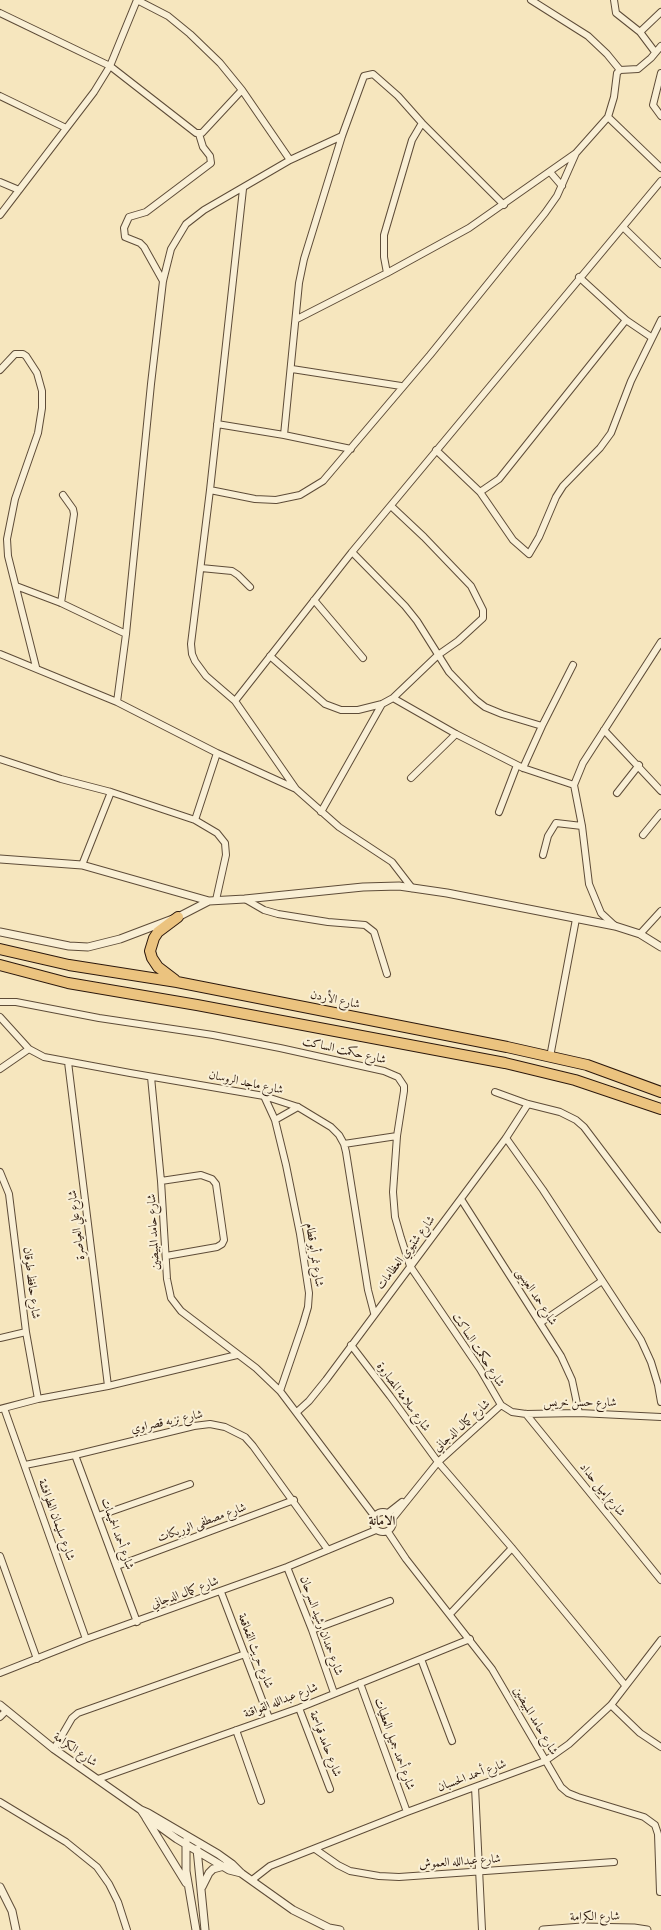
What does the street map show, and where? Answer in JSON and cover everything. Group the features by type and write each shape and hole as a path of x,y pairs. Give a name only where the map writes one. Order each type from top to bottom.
{"highway":[{"path":"177,982 158,967 152,958 150,951 154,938 158,932 178,917"},
{"name":"شارع الأردن","path":"0,949 69,965 177,982 587,1065 661,1092"},
{"path":"0,965 68,983 204,1006 505,1063 575,1080 658,1108"}],"street":[{"path":"0,215 94,92 110,66 137,0 168,16 190,34 220,63 242,90 290,160"},
{"path":"531,0 588,36 607,54 620,70"},
{"path":"614,0 616,13 640,32 656,52"},
{"path":"640,32 661,12"},
{"path":"0,13 110,66 192,131 199,134 203,147 210,156 211,163 146,212 129,217 124,228 125,238 140,243 163,281"},
{"path":"620,70 638,69 661,46"},
{"path":"297,319 463,232 504,205 576,153 608,117 614,97 617,74 620,70"},
{"path":"661,73 653,105 661,116"},
{"path":"284,435 297,319 299,283 304,259 342,136 364,76 373,74 398,96 422,123 504,205"},
{"path":"199,134 202,133 242,90"},
{"path":"0,96 66,128"},
{"path":"608,117 661,168"},
{"path":"387,273 384,257 384,235 412,140 422,123"},
{"path":"117,702 126,634 150,384 163,281 171,249 186,224 204,210 290,160 342,136"},
{"path":"210,490 255,499 276,500 290,498 309,490 323,481 351,449 401,386 430,355 552,204 562,186 576,153"},
{"path":"550,172 562,186"},
{"path":"235,701 352,552 579,277 661,181"},
{"path":"0,182 19,190"},
{"path":"243,188 210,490 191,644 192,654 195,661 206,676 235,701 296,789 352,837 392,862 412,888"},
{"path":"623,227 661,264"},
{"path":"579,277 626,320 651,337"},
{"path":"480,492 499,479 626,320"},
{"path":"436,450 480,492 513,540 528,554 539,537 556,496 563,486 600,448 611,433 631,381 651,337 661,320"},
{"path":"0,370 15,354 20,353 26,356 37,373 42,400 38,433 15,499 8,524 7,538 8,556 36,667"},
{"path":"292,369 401,386"},
{"path":"217,424 284,435 351,449"},
{"path":"61,603 74,514 73,509 63,495"},
{"path":"270,656 319,699 332,707 350,711 382,704 393,698 438,655 458,641 483,618 484,610 470,586 458,571 391,506"},
{"path":"352,552 405,606 417,621 456,681 485,707 542,726"},
{"path":"201,568 232,571 250,587"},
{"path":"16,586 61,603 126,634"},
{"path":"314,600 363,658"},
{"path":"615,926 601,912 591,890 582,826 574,786 583,764 661,642"},
{"path":"0,654 36,667 117,702 217,753 296,789"},
{"path":"523,768 542,726 574,665"},
{"path":"393,698 456,734 523,768 574,786"},
{"path":"321,812 382,704"},
{"path":"604,730 639,765 661,791"},
{"path":"411,778 456,734"},
{"path":"195,820 217,753"},
{"path":"0,758 60,779 110,792 195,820 217,833 225,843 226,855 212,900 178,917 120,939 88,947 69,946 0,932"},
{"path":"498,812 517,765"},
{"path":"617,793 639,765"},
{"path":"82,865 110,792"},
{"path":"643,834 661,813"},
{"path":"543,856 548,836 556,823 582,826"},
{"path":"0,859 82,865 212,900 245,899 363,887 412,888 447,892 615,926 640,934 661,947"},
{"path":"245,899 264,910 278,914 328,922 366,925 374,932 387,974"},
{"path":"640,934 661,911"},
{"path":"550,1057 576,919"},
{"name":"شارع حكمت الساكت","path":"0,1002 16,1002 99,1018 213,1035 384,1071 398,1077 404,1086 397,1136 393,1192 395,1217 410,1266 480,1368 501,1405"},
{"name":"شارع ماجد الروسان","path":"0,1017 29,1049 44,1057 264,1096 298,1107 331,1127 344,1144 368,1290 374,1313"},
{"path":"0,1069 29,1049"},
{"name":"شارع علي العياصرة","path":"68,1062 108,1386"},
{"name":"شارع حامد المبيضين","path":"152,1077 162,1181 169,1291 175,1304 190,1319 256,1368 280,1391 375,1517"},
{"path":"495,1092 528,1104 560,1112 576,1120 584,1128 661,1229"},
{"name":"شارع نمر أبو قطام","path":"264,1096 274,1120 300,1234 309,1293 308,1307 303,1324 280,1391"},
{"name":"شارع شتيوي العظامات","path":"296,1412 316,1393 374,1313 506,1138 528,1104"},
{"path":"274,1120 298,1107"},
{"path":"344,1144 397,1136"},
{"path":"506,1138 641,1340 651,1362 661,1402"},
{"name":"شارع حافظ طوقان","path":"0,1172 9,1194 26,1332 38,1398"},
{"path":"162,1181 201,1175 212,1179 216,1184 224,1240 219,1247 166,1256"},
{"name":"شارع حمد العيسى","path":"461,1199 561,1356 572,1380 578,1412"},
{"path":"540,1323 602,1281"},
{"path":"0,1338 26,1332"},
{"name":"شارع سلامة المصاروة","path":"351,1346 438,1462 512,1548 625,1685"},
{"path":"2,1409 38,1398 108,1386 237,1355"},
{"name":"شارع حسن خريس","path":"501,1405 512,1412 526,1414 578,1412 661,1417"},
{"name":"شارع كمال الدجاني","path":"393,1518 406,1499 438,1462 501,1405"},
{"name":"شارع سليمان الطوافشة","path":"2,1409 25,1465 86,1639"},
{"name":"شارع إميل حداد","path":"526,1414 661,1580"},
{"name":"شارع نزيه قصراوي","path":"25,1465 75,1455 194,1426 210,1424 225,1427 236,1431 249,1442 294,1500 328,1550"},
{"name":"شارع أحمد الحميمات","path":"75,1455 137,1622"},
{"path":"98,1516 190,1484"},
{"name":"شارع كمال الدجاني","path":"388,1513 406,1499"},
{"name":"شارع مصطفى الوريكات","path":"117,1566 294,1500"},
{"path":"379,1513 388,1513 393,1518 393,1526 388,1532 383,1533 376,1530 373,1523 375,1517 379,1513"},
{"name":"شارع كمال الدجاني","path":"0,1674 86,1639 221,1592 287,1567 376,1530"},
{"name":"شارع حامد المبيضين","path":"388,1532 406,1559 492,1669 561,1787 568,1793 644,1817 655,1825 658,1834 660,1892"},
{"path":"450,1614 512,1548"},
{"path":"0,1556 37,1659"},
{"name":"شارع حمدان رشيد السرحان","path":"287,1567 312,1630 334,1693"},
{"name":"شارع حريث القعاقعة","path":"221,1592 268,1718"},
{"path":"312,1630 390,1601"},
{"name":"شارع عبدالله القواقنة","path":"98,1779 299,1708 470,1639"},
{"name":"شارع أحمد الحسبان","path":"252,1880 270,1866 407,1812 545,1761 569,1744 611,1705 661,1640"},
{"path":"54,1749 72,1718 78,1712 245,1654"},
{"path":"421,1659 452,1741"},
{"name":"شارع أحمد جميل العطيات","path":"360,1683 407,1812"},
{"path":"611,1705 640,1733 661,1747"},
{"name":"شارع الكرامة","path":"0,1706 54,1749 98,1779 143,1813 148,1812 224,1866 241,1873 252,1880 293,1910 329,1928 340,1930"},
{"name":"شارع حامد قواسمة","path":"299,1708 330,1789"},
{"path":"0,1717 6,1711"},
{"path":"236,1730 262,1801"},
{"path":"475,1787 482,1930"},
{"path":"0,1802 66,1842 97,1867 109,1884 118,1902 127,1930"},
{"path":"143,1813 187,1884"},
{"path":"186,1840 185,1860 187,1884 196,1930"},
{"path":"197,1847 205,1930"},
{"name":"شارع الكرامة","path":"197,1847 218,1854 232,1864 241,1873"},
{"name":"شارع عبدالله العموش","path":"315,1849 338,1865 350,1870 379,1876 399,1877 614,1862"},
{"path":"201,1889 209,1873 213,1869 224,1866"},
{"path":"0,1887 12,1911 16,1930"},
{"name":"شارع الكرامة","path":"543,1930 582,1928 634,1928 647,1930"}],"district":[{"name":"الامانة","path":"382,1522"}]}
